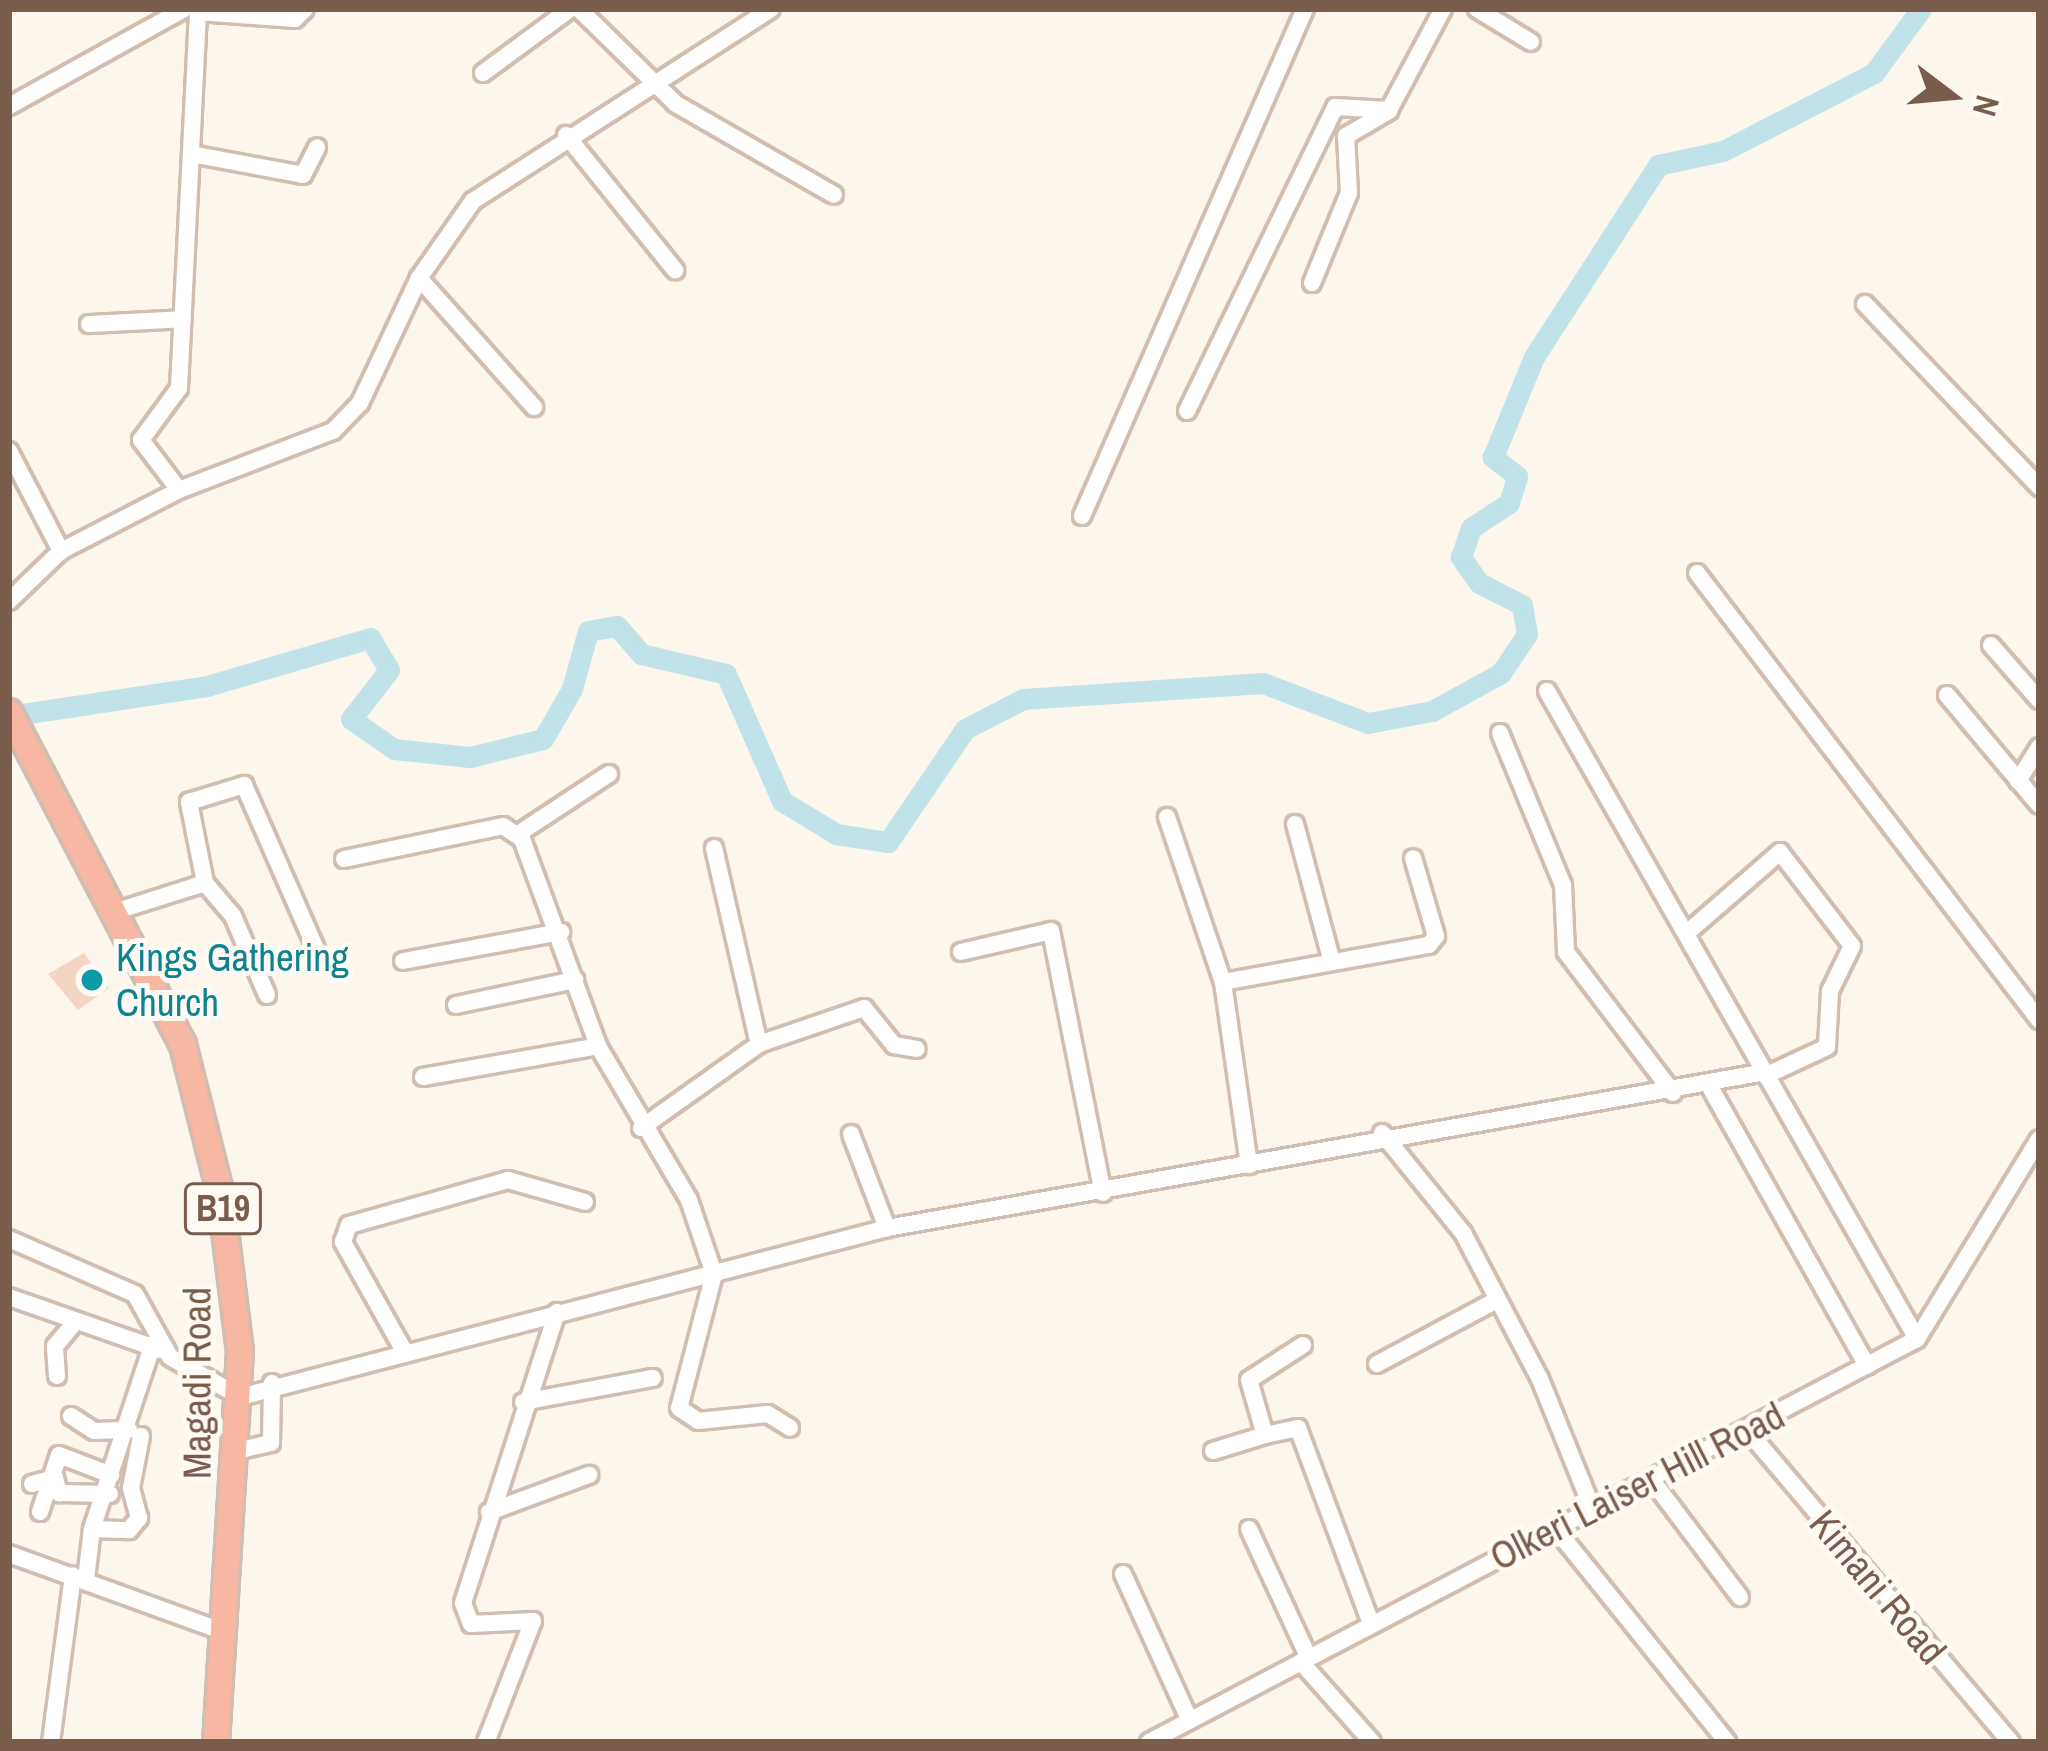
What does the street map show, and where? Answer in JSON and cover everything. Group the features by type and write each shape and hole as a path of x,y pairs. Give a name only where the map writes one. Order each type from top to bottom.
{"highway":[{"name":"Magadi Road","path":"11,716 117,911 196,1090 233,1256 240,1397 216,1742"}],"street":[{"path":"9,106 194,10 295,20 305,9"},
{"path":"483,74 574,9 712,128 834,195"},
{"path":"9,601 62,551 179,490 350,417 419,278 473,201 566,135 660,85 771,9"},
{"path":"1082,516 1305,9"},
{"path":"1312,283 1348,194 1346,136 1389,110 1443,9"},
{"path":"1477,9 1531,42"},
{"path":"179,490 141,440 179,388 194,10"},
{"path":"1186,411 1336,106 1389,110"},
{"path":"566,135 675,270"},
{"path":"191,154 303,175 317,147"},
{"path":"419,278 534,407"},
{"path":"1864,304 2039,487"},
{"path":"89,324 183,319"},
{"path":"9,452 62,551"},
{"path":"1697,573 2039,1020"},
{"path":"1990,645 2039,700"},
{"path":"1547,691 1646,874 1688,932 1762,1075 1917,1339 2039,1139"},
{"path":"1947,695 2039,806"},
{"path":"1500,733 1562,885 1566,952 1672,1094"},
{"path":"2018,781 2039,747"},
{"path":"518,834 609,774"},
{"path":"267,995 232,916 205,883 189,802 244,785 320,958"},
{"path":"1167,817 1223,982 1249,1165"},
{"path":"1295,824 1331,958"},
{"path":"344,859 502,826 518,834 561,932 598,1046 641,1129 689,1200 714,1274 679,1408 698,1421 768,1414 790,1427"},
{"path":"714,848 759,1044"},
{"path":"9,1297 74,1323 153,1344 240,1397 272,1383 887,1228 1249,1165 1382,1133 1710,1087 1762,1075 1827,1047 1830,991 1852,946 1780,852 1688,932"},
{"path":"1223,982 1434,940 1413,858"},
{"path":"117,911 205,883"},
{"path":"961,952 1051,931 1103,1193"},
{"path":"404,961 561,932"},
{"path":"456,1005 575,980"},
{"path":"641,1129 759,1044 867,1008 890,1042 916,1049"},
{"path":"423,1077 598,1046"},
{"path":"1710,1087 1867,1366"},
{"path":"1382,1133 1463,1233 1540,1379 1592,1508"},
{"path":"851,1134 887,1228"},
{"path":"403,1349 343,1242 349,1226 508,1180 585,1202"},
{"path":"9,1239 135,1294 170,1357"},
{"path":"1377,1364 1495,1301"},
{"path":"486,1742 533,1622 467,1622 463,1604 524,1402 557,1311"},
{"path":"58,1376 55,1346 74,1323"},
{"name":"Olkeri Laiser Hill Road","path":"1149,1742 1917,1339"},
{"path":"92,1529 134,1527 135,1433 153,1344"},
{"path":"1265,1436 1250,1376 1303,1345"},
{"path":"524,1402 653,1378"},
{"path":"236,1451 271,1443 272,1383"},
{"path":"71,1416 94,1431 135,1433"},
{"path":"1213,1451 1298,1428 1371,1623"},
{"name":"Kimani Road","path":"1748,1430 2011,1742"},
{"path":"51,1742 79,1577 92,1529 135,1433"},
{"path":"40,1512 59,1455 111,1485 131,1488"},
{"path":"489,1513 589,1475"},
{"path":"32,1484 55,1478"},
{"path":"1651,1479 1739,1597"},
{"path":"1555,1528 1727,1742"},
{"path":"1249,1529 1305,1660 1372,1742"},
{"path":"9,1554 224,1632"},
{"path":"1124,1574 1189,1719"}],"building":[{"name":"Kings Gathering Church","path":"84,953 109,988 78,1010 48,974"}],"waterway":[{"path":"9,716 207,686 370,638 389,670 351,719 394,749 470,757 543,739 572,689 588,631 617,626 641,654 726,674 782,801 836,834 888,842 965,729 1023,699 1263,683 1368,723 1432,711 1501,673 1527,634 1522,605 1479,583 1461,557 1471,528 1509,503 1517,476 1493,457 1534,357 1658,165 1723,151 1874,73 1921,9"}],"place":[{"name":"Kings Gathering Church","path":"92,980"}]}
